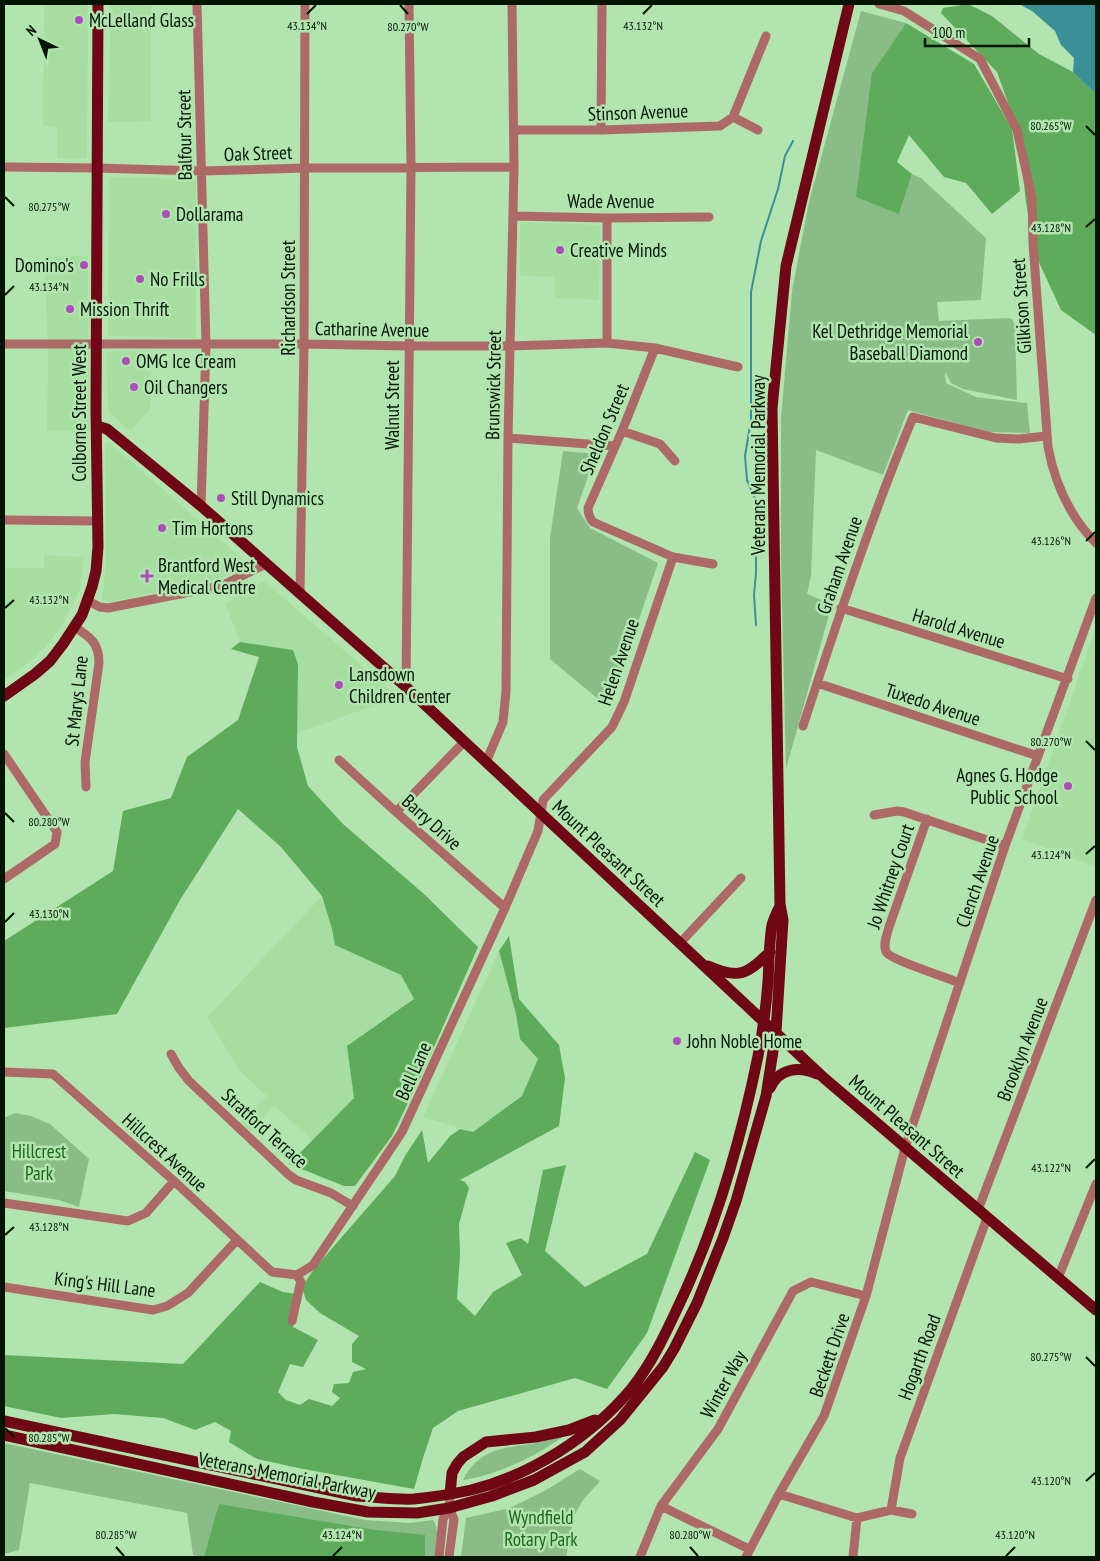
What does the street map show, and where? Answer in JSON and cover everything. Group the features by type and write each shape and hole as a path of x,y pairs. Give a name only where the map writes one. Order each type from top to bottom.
{"main road":[{"name":"Colborne Street West","path":"4,696 50,661 76,627 88,601 98,555 96,168 98,4"},
{"name":"Veterans Memorial Parkway","path":"4,1435 312,1502 368,1512 417,1513 449,1508 526,1484 578,1456 620,1420 664,1367 697,1303 736,1201 766,1096 776,1032 783,920 780,904 772,408 786,266 849,4"},
{"name":"Mount Pleasant Street","path":"96,426 107,429 201,506 300,593 406,687 824,1078 1096,1310"},
{"name":"Veterans Memorial Parkway","path":"4,1421 357,1496 413,1499 471,1490 496,1482 545,1460 573,1442 603,1417 631,1388 652,1359 706,1244 736,1153 751,1090 764,1022 772,925 780,904"},
{"path":"702,963 722,972 734,974 754,968 770,952"},
{"path":"766,1096 772,1082 783,1072 791,1070 810,1071 824,1078"},
{"path":"450,1494 452,1473 457,1464 463,1457 486,1442 536,1437 569,1430 603,1417"}],"street":[{"name":"Balfour Street","path":"197,4 206,345 201,506"},
{"name":"Richardson Street","path":"300,593 304,344 305,4"},
{"name":"Walnut Street","path":"406,687 411,168 409,4"},
{"name":"Brunswick Street","path":"486,762 503,722 506,691 509,346 514,167 512,4"},
{"path":"601,130 602,4"},
{"name":"Gilkison Street","path":"880,4 904,12 980,59 1017,130 1032,198 1033,243 1046,436 1053,474 1061,494 1076,519 1096,543"},
{"path":"758,130 732,117 766,36"},
{"name":"Stinson Avenue","path":"514,130 601,130 720,126 732,117"},
{"name":"Oak Street","path":"4,168 201,171 305,168 514,167"},
{"name":"Wade Avenue","path":"513,216 607,218 709,217"},
{"path":"607,218 607,343"},
{"name":"Catharine Avenue","path":"4,344 509,346 607,343 655,348 738,367"},
{"name":"Sheldon Street","path":"655,348 622,431 588,508 589,517 593,522 673,556"},
{"name":"Graham Avenue","path":"803,726 841,608 912,416 996,438 1046,436"},
{"path":"622,431 660,444 675,461"},
{"path":"508,438 614,446"},
{"path":"4,520 97,521"},
{"path":"673,556 713,564"},
{"name":"Helen Avenue","path":"540,814 543,800 612,727 624,702 673,556"},
{"path":"88,601 100,607 113,608 193,592 224,584 266,564"},
{"name":"Clench Avenue","path":"905,1148 1005,846 1068,679 1096,598"},
{"name":"Harold Avenue","path":"841,608 1068,679"},
{"name":"St Marys Lane","path":"76,627 93,641 99,654 85,762 86,787"},
{"name":"Tuxedo Avenue","path":"817,683 1038,756"},
{"path":"396,812 464,742"},
{"path":"4,754 57,832 55,844 4,879"},
{"name":"Barry Drive","path":"340,760 505,908"},
{"name":"Jo Whitney Court","path":"874,815 897,811 904,812 1005,846"},
{"name":"Bell Lane","path":"296,1275 313,1265 402,1132 505,908 538,831 540,814"},
{"name":"Jo Whitney Court","path":"927,819 889,927 885,948 887,953 899,961 960,982"},
{"path":"680,943 741,878"},
{"name":"Brooklyn Avenue","path":"983,1214 1096,900"},
{"name":"Stratford Terrace","path":"171,1054 189,1081 289,1175 296,1180 331,1193 353,1206"},
{"name":"Hillcrest Avenue","path":"4,1072 53,1074 174,1181 272,1272 296,1275"},
{"name":"Beckett Drive","path":"748,1553 779,1494 824,1416 866,1296 905,1148"},
{"path":"4,1203 128,1221 146,1212 174,1181"},
{"path":"1058,1278 1096,1184"},
{"name":"Hogarth Road","path":"891,1510 900,1458 983,1214"},
{"name":"King's Hill Lane","path":"4,1287 153,1310 167,1306 188,1293 237,1240"},
{"path":"292,1320 301,1282 296,1275"},
{"name":"Winter Way","path":"640,1557 660,1506 718,1429 793,1291 811,1282 866,1296"},
{"path":"439,1557 443,1519 449,1508 450,1494"},
{"path":"779,1494 856,1518 891,1510 912,1514"},
{"path":"660,1506 748,1553"},
{"path":"449,1508 454,1519 449,1557"},
{"path":"853,1557 856,1518"}],"shaded area":[{"path":"44,4 88,4 87,158 57,158 57,126 43,126"},
{"path":"111,4 151,4 151,121 108,122"},
{"path":"968,4 992,16 1039,54 1073,72 1096,94 1096,335 1061,310 1037,258 1026,203 1021,157 1011,111 997,72 941,13 943,8"},
{"path":"906,23 974,64 1012,129 1020,191 992,214 966,183 944,177 909,135 897,162 912,174 899,214 856,197 872,73"},
{"path":"109,177 196,179 196,335 193,338 108,336"},
{"name":"Creative Minds","path":"520,222 600,225 599,300 555,298 555,277 520,276"},
{"path":"88,256 89,431 47,430 48,354 45,257"},
{"path":"110,351 152,351 150,408 131,432 108,411 107,355"},
{"path":"105,443 110,443 247,563 244,567 217,580 109,602 102,599 106,565"},
{"path":"44,555 84,557 80,590 63,623 45,648 4,680 4,568 44,568"},
{"path":"264,581 398,697 297,733 298,664 293,650 240,642 225,603"},
{"name":"Agnes G. Hodge Public School","path":"1096,627 1096,867 1022,839"},
{"path":"240,642 293,650 298,664 297,747 308,786 343,824 424,894 478,947 423,1072 392,1136 355,1186 344,1186 289,1164 354,1098 347,1046 414,999 401,975 335,945 322,896 281,847 238,809 180,900 117,1014 4,1028 4,941 113,871 123,811 171,798 187,757 238,720 259,657 231,649"},
{"path":"322,896 335,945 401,975 414,1000 347,1046 354,1098 313,1141 274,1105 250,1132 240,1123 267,1096 240,1071 207,1017"},
{"path":"509,936 519,999 559,1045 565,1078 559,1126 460,1180 465,1182 469,1188 459,1224 460,1255 457,1299 475,1316 493,1292 522,1275 506,1243 521,1238 528,1244 543,1170 566,1165 545,1251 585,1287 647,1254 695,1152 710,1160 647,1333 607,1389 575,1378 458,1411 433,1428 414,1489 257,1459 229,1442 231,1431 215,1422 195,1430 163,1418 114,1414 61,1418 4,1406 4,1355 183,1364 260,1282 283,1292 297,1294 293,1327 318,1340 303,1367 290,1364 278,1392 286,1400 300,1405 309,1399 332,1406 340,1398 332,1392 334,1384 349,1383 353,1372 366,1369 352,1362 352,1344 359,1336 320,1313 306,1300 302,1287 314,1269 395,1176 422,1130 428,1163 450,1136 460,1129 473,1132 522,1096 538,1059 520,1039 516,1014 499,951"},
{"path":"499,951 516,1014 520,1039 538,1059 522,1096 473,1132 423,1117"},
{"path":"219,1504 375,1530 425,1535 425,1557 204,1557"}],"green space":[{"path":"861,11 906,23 872,73 899,214 912,174 921,178 986,238 981,300 937,302 939,321 1009,318 1012,319 1015,325 1017,400 963,389 951,383 945,372 946,383 976,397 1027,403 1030,433 988,432 908,410 883,475 816,450 811,576 807,594 832,604 786,769 781,560 781,418 792,291 809,202"},
{"path":"563,451 596,454 577,508 590,528 658,563 609,708 550,659 550,538"},
{"name":"Hillcrest Park","path":"15,1113 31,1116 50,1124 89,1159 79,1207 59,1200 4,1191 4,1118"},
{"path":"565,1435 555,1443 516,1464 475,1478 463,1480 476,1463 491,1453 509,1447 531,1444"},
{"path":"4,1443 365,1520 410,1523 433,1520 437,1533 435,1557 202,1557 193,1555 187,1513 30,1483 19,1550 4,1554"},
{"name":"Wyndfield Rotary Park","path":"580,1469 600,1481 583,1500 574,1516 566,1557 461,1557 466,1518 510,1508 546,1490"}],"water":[{"path":"1016,4 1096,4 1096,94 1073,72 1074,58 1061,45 1055,31 1032,11"}],"waterway":[{"path":"756,625 754,595 756,539 760,517 759,507 747,480 745,456 751,420 751,292 761,241 778,189 785,156 793,141"}],"place":[{"name":"McLelland Glass","path":"79,20"},
{"name":"Dollarama","path":"166,214"},
{"name":"Creative Minds","path":"560,250"},
{"name":"Domino's","path":"84,265"},
{"name":"No Frills","path":"140,279"},
{"name":"Mission Thrift","path":"70,309"},
{"name":"Kel Dethridge Memorial Baseball Diamond","path":"978,342"},
{"name":"OMG Ice Cream","path":"126,361"},
{"name":"Oil Changers","path":"134,387"},
{"name":"Still Dynamics","path":"221,498"},
{"name":"Tim Hortons","path":"162,528"},
{"name":"Brantford West Medical Centre","path":"147,576"},
{"name":"Lansdown Children Center","path":"339,685"},
{"name":"Agnes G. Hodge Public School","path":"1068,786"},
{"name":"John Noble Home","path":"677,1041"}]}
